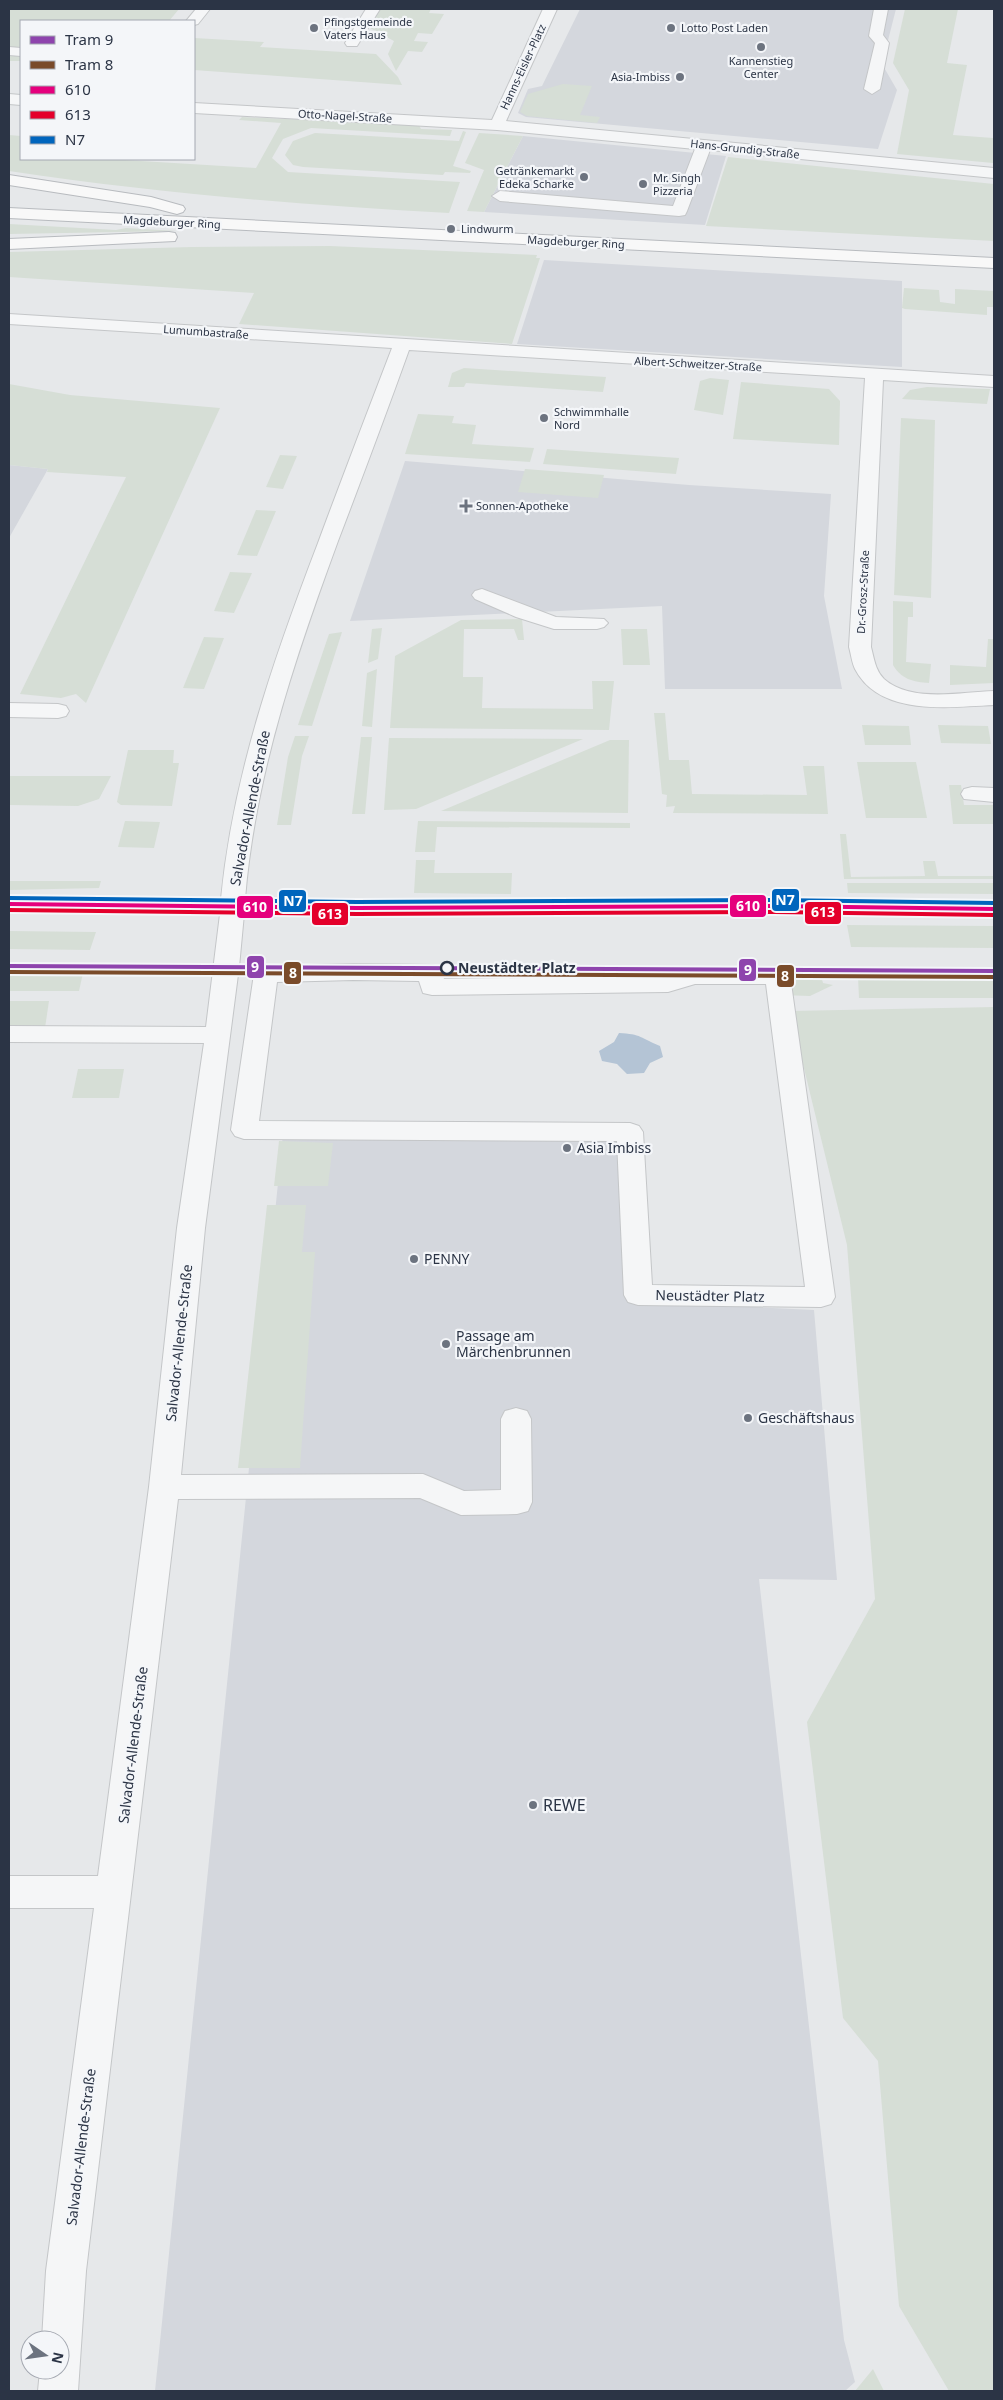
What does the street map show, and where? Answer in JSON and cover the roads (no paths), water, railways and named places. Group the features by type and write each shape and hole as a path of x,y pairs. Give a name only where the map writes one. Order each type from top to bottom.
{"highway":[{"path":"9,180 151,202 177,209"},
{"name":"Magdeburger Ring","path":"9,200 994,249"},
{"name":"Magdeburger Ring","path":"9,213 994,263"},
{"path":"9,244 273,234 294,228"}],"street":[{"path":"194,20 203,9"},
{"path":"352,43 373,9"},
{"name":"Hanns-Eisler-Platz","path":"497,125 550,9"},
{"path":"872,89 882,43 876,36 881,9"},
{"name":"Otto-Nagel-Straße","path":"195,108 497,125"},
{"name":"Hans-Grundig-Straße","path":"497,125 994,173"},
{"path":"500,196 679,211 704,145"},
{"name":"Lumumbastraße","path":"9,319 402,345"},
{"name":"Albert-Schweitzer-Straße","path":"402,345 994,381"},
{"name":"Salvador-Allende-Straße","path":"62,2330 66,2272 115,1892 164,1487 191,1228 234,905 236,865 257,755 270,706 402,345"},
{"name":"Dr.-Grosz-Straße","path":"874,374 860,646 862,661 876,682 892,693 903,697 918,699 994,698"},
{"path":"482,595 523,613 554,623 597,623"},
{"path":"9,710 58,711"},
{"path":"9,904 377,908 775,906 994,908"},
{"name":"Neustädter Platz","path":"431,973 432,987 668,984 694,976 777,976 821,1297 638,1295 630,1132 244,1130 266,974 431,973"},
{"path":"9,1034 217,1035"},
{"path":"164,1487 423,1486 461,1503 517,1502 516,1420"},
{"path":"9,1892 115,1892"}],"water":[{"path":"619,1033 637,1035 660,1046 663,1057 650,1063 644,1073 627,1074 617,1064 602,1061 599,1051 614,1042"}],"tram line":[{"name":"9","path":"9,966 994,971"},
{"name":"8","path":"9,972 994,977"}],"place":[{"name":"Pfingstgemeinde Vaters Haus","path":"314,28"},
{"name":"Lotto Post Laden","path":"671,28"},
{"name":"Kannenstieg Center","path":"761,47"},
{"name":"Asia-Imbiss","path":"680,77"},
{"name":"Getränkemarkt Edeka Scharke","path":"584,177"},
{"name":"Mr. Singh Pizzeria","path":"643,184"},
{"name":"Lindwurm","path":"451,229"},
{"name":"Schwimmhalle Nord","path":"544,418"},
{"name":"Sonnen-Apotheke","path":"466,506"},
{"name":"Neustädter Platz","path":"447,968"},
{"name":"Asia Imbiss","path":"567,1148"},
{"name":"PENNY","path":"414,1259"},
{"name":"Passage am Märchenbrunnen","path":"446,1344"},
{"name":"Geschäftshaus","path":"748,1418"},
{"name":"REWE","path":"533,1805"}]}
